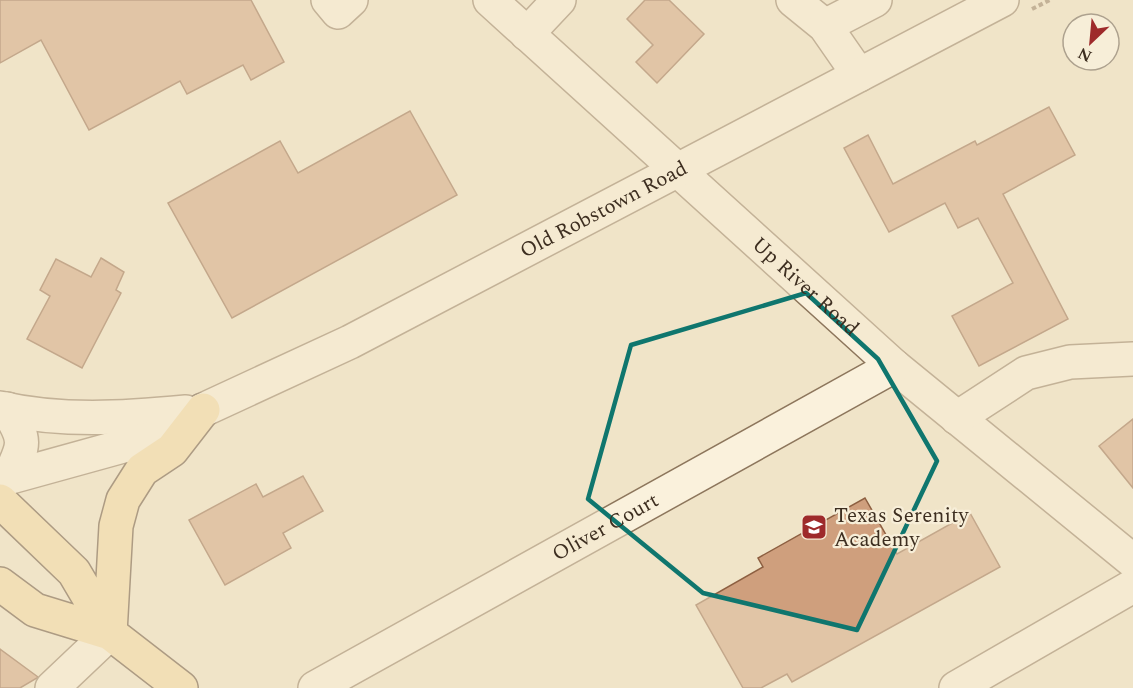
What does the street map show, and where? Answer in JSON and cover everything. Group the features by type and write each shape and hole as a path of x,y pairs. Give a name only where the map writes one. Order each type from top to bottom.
{"main road":[{"path":"110,633 116,526 123,500 142,470 172,450 203,410"},
{"path":"3,486 74,572 110,633"},
{"path":"0,584 35,610 110,633 181,688"}],"street":[{"path":"328,0 338,12 351,0"},
{"name":"Up River Road","path":"490,0 894,366 1133,561"},
{"path":"527,34 559,0"},
{"path":"793,0 825,26 859,75"},
{"path":"825,26 875,0"},
{"name":"Old Robstown Road","path":"3,486 152,438 203,410 350,342 1002,0"},
{"path":"957,418 1026,373 1070,362 1133,359"},
{"name":"Oliver Court","path":"315,688 894,366"},
{"path":"3,408 21,432 22,451 3,486"},
{"name":"Old Robstown Road","path":"3,408 115,419 203,410"},
{"path":"966,686 1133,586"},
{"path":"52,688 110,633"}],"highlighted area":[{"path":"806,293 878,359 937,461 857,630 703,593 588,499 631,345"}],"building":[{"path":"0,0 251,0 284,62 251,80 243,65 187,94 180,81 89,130 41,40 0,63"},
{"path":"645,0 669,0 704,34 657,83 636,62 653,45 627,19"},
{"path":"1049,107 1075,155 1003,194 1068,319 979,366 952,316 1013,283 978,218 958,228 945,203 889,232 844,148 868,135 893,184 975,141 977,145"},
{"path":"410,111 457,195 232,318 168,203 280,141 298,173"},
{"path":"101,258 124,272 116,290 121,293 82,368 27,339 50,296 40,290 56,259 91,277"},
{"path":"1133,419 1133,488 1099,446"},
{"path":"303,476 323,511 283,533 291,548 225,585 189,520 256,484 263,497"},
{"path":"865,498 897,554 970,513 1000,567 792,682 787,674 761,688 743,688 696,605 763,567 758,558"},
{"path":"0,649 38,677 20,688 0,688"}],"place":[{"name":"Texas Serenity Academy","path":"814,527"}]}
